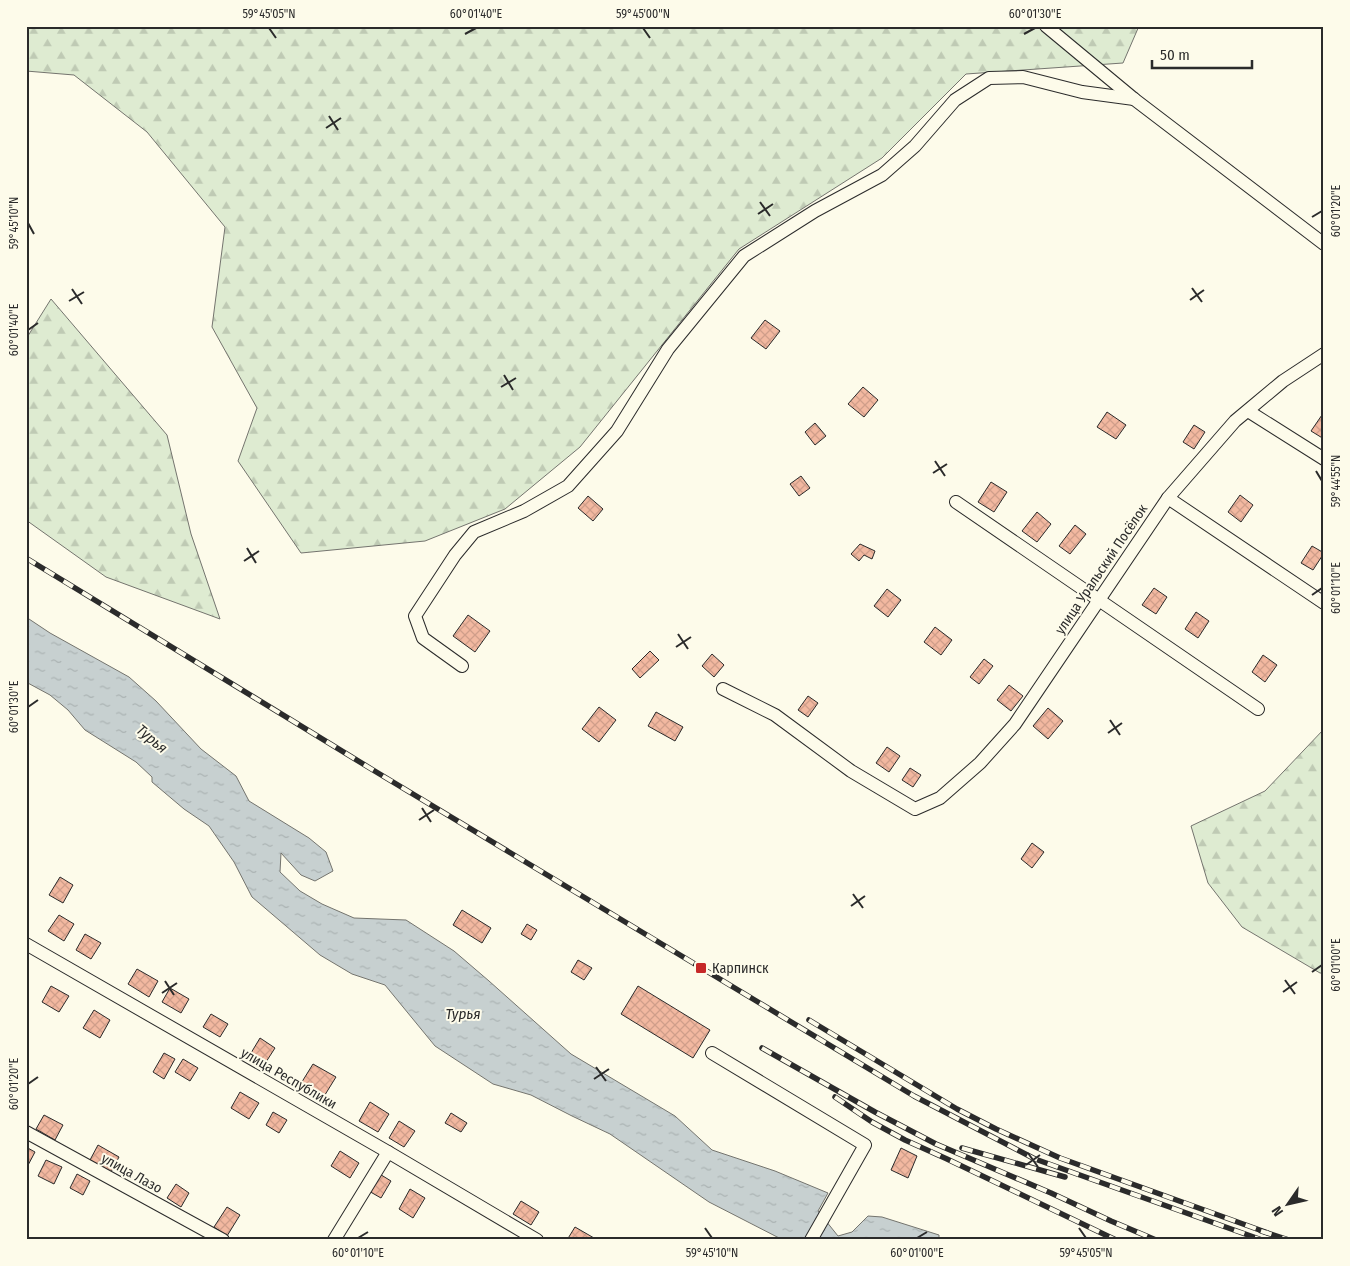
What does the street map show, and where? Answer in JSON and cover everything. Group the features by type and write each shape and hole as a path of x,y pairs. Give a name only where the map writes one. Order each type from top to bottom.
{"street":[{"path":"1046,26 1134,99 1324,244"},
{"path":"462,666 423,638 415,616 455,555 474,532 524,511 568,486 617,431 668,348 744,256 815,211 882,175 915,146 955,100 989,78 1023,77 1082,92 1134,99"},
{"name":"улица Уральский Посёлок","path":"723,689 775,715 851,771 915,809 940,798 980,763 1015,724 1168,498 1235,421 1283,381 1324,354"},
{"path":"1248,411 1324,459"},
{"path":"1168,498 1324,603"},
{"path":"956,502 1258,709"},
{"name":"улица Республики","path":"26,944 388,1152 536,1240"},
{"path":"712,1053 865,1145 811,1240"},
{"name":"улица Лазо","path":"26,1132 222,1240"},
{"path":"334,1240 388,1152"}],"green space":[{"path":"26,26 1139,26 1123,63 966,74 882,158 739,249 580,447 505,509 425,541 301,553 238,461 257,408 212,327 225,227 147,132 74,75 26,71"},
{"path":"51,299 167,435 191,534 220,619 106,577 26,520 26,339"},
{"path":"1324,729 1324,973 1320,973 1242,927 1208,883 1191,826 1265,791"}],"water":[{"name":"Турья","path":"26,617 50,633 129,677 156,701 201,749 236,776 249,801 309,838 326,852 333,871 315,881 301,875 281,853 280,872 300,891 322,904 354,918 406,920 454,951 571,1054 675,1116 712,1150 775,1171 828,1193 818,1211 838,1236 852,1232 868,1216 882,1217 939,1235 939,1240 783,1240 709,1202 610,1134 531,1095 493,1084 435,1046 385,985 352,974 320,955 252,897 234,862 209,826 184,809 152,782 152,777 136,762 85,730 68,710 50,695 26,682"}],"building":[{"path":"765,320 780,331 766,349 751,338"},
{"path":"863,387 878,400 864,417 848,404"},
{"path":"1107,412 1126,425 1116,439 1097,427"},
{"path":"1324,412 1324,439 1311,431"},
{"path":"815,423 826,436 815,445 805,432"},
{"path":"1194,425 1205,432 1194,449 1183,442"},
{"path":"801,476 810,488 799,496 790,484"},
{"path":"991,482 1007,492 994,512 978,502"},
{"path":"1240,495 1253,505 1241,522 1228,512"},
{"path":"588,496 603,509 593,521 578,508"},
{"path":"1037,512 1051,524 1037,542 1022,531"},
{"path":"1075,525 1086,534 1070,554 1059,546"},
{"path":"860,544 875,551 872,559 864,555 859,561 851,554"},
{"path":"1312,546 1324,553 1313,570 1301,563"},
{"path":"1154,588 1167,597 1156,614 1142,605"},
{"path":"887,589 901,600 888,617 874,606"},
{"path":"1196,612 1209,621 1198,638 1185,629"},
{"path":"468,615 490,631 475,652 453,636"},
{"path":"935,627 952,640 941,655 924,642"},
{"path":"650,651 659,660 640,678 632,669"},
{"path":"712,654 724,665 714,677 702,666"},
{"path":"1263,655 1277,665 1265,682 1252,672"},
{"path":"984,659 993,666 979,684 970,677"},
{"path":"1009,685 1023,696 1011,711 997,700"},
{"path":"808,696 818,703 808,717 798,710"},
{"path":"599,707 616,720 599,742 582,729"},
{"path":"1048,708 1063,721 1048,739 1033,726"},
{"path":"656,712 683,727 675,741 648,726"},
{"path":"887,747 900,756 889,772 876,763"},
{"path":"910,768 921,775 913,787 902,780"},
{"path":"1032,843 1044,852 1032,868 1021,859"},
{"path":"60,877 73,885 63,903 49,895"},
{"path":"462,910 491,928 482,943 453,925"},
{"path":"59,915 74,924 64,941 48,931"},
{"path":"527,924 537,930 531,940 521,934"},
{"path":"85,934 101,943 91,959 76,950"},
{"path":"578,960 592,968 584,980 571,972"},
{"path":"137,969 158,981 149,997 128,984"},
{"path":"51,986 69,996 59,1012 42,1002"},
{"path":"638,986 710,1030 693,1058 621,1014"},
{"path":"170,988 189,999 181,1013 162,1002"},
{"path":"94,1010 110,1020 100,1038 83,1028"},
{"path":"211,1014 228,1024 220,1037 203,1027"},
{"path":"260,1038 275,1048 266,1062 251,1053"},
{"path":"164,1053 175,1059 164,1079 153,1072"},
{"path":"183,1059 198,1068 190,1081 175,1072"},
{"path":"313,1064 336,1077 323,1098 300,1085"},
{"path":"240,1092 259,1103 249,1119 231,1108"},
{"path":"370,1102 389,1114 378,1132 359,1121"},
{"path":"273,1112 287,1120 279,1133 266,1125"},
{"path":"451,1113 467,1123 461,1132 445,1123"},
{"path":"44,1115 63,1125 55,1140 36,1129"},
{"path":"399,1121 415,1131 404,1147 389,1138"},
{"path":"98,1145 119,1157 111,1172 90,1160"},
{"path":"26,1147 35,1152 26,1169"},
{"path":"901,1148 917,1156 908,1178 891,1170"},
{"path":"340,1151 359,1163 350,1178 331,1166"},
{"path":"46,1160 62,1167 54,1184 38,1176"},
{"path":"378,1173 391,1181 381,1198 367,1190"},
{"path":"77,1174 90,1181 83,1195 70,1188"},
{"path":"176,1184 189,1193 181,1207 167,1198"},
{"path":"410,1189 425,1198 413,1218 399,1209"},
{"path":"521,1201 539,1212 531,1225 513,1214"},
{"path":"227,1207 240,1215 227,1236 214,1227"},
{"path":"575,1227 594,1238 593,1240 567,1240"}],"railway":[{"path":"26,558 373,770 914,1096 1035,1159 1262,1240"},
{"path":"809,1020 957,1109 996,1129 1060,1158 1268,1233"},
{"path":"762,1048 936,1144 1156,1240"},
{"path":"835,1097 872,1122 905,1140 1116,1240"},
{"path":"962,1148 1065,1177"},
{"path":"1261,1231 1289,1240"}],"place":[{"name":"Карпинск","path":"701,968"}]}
